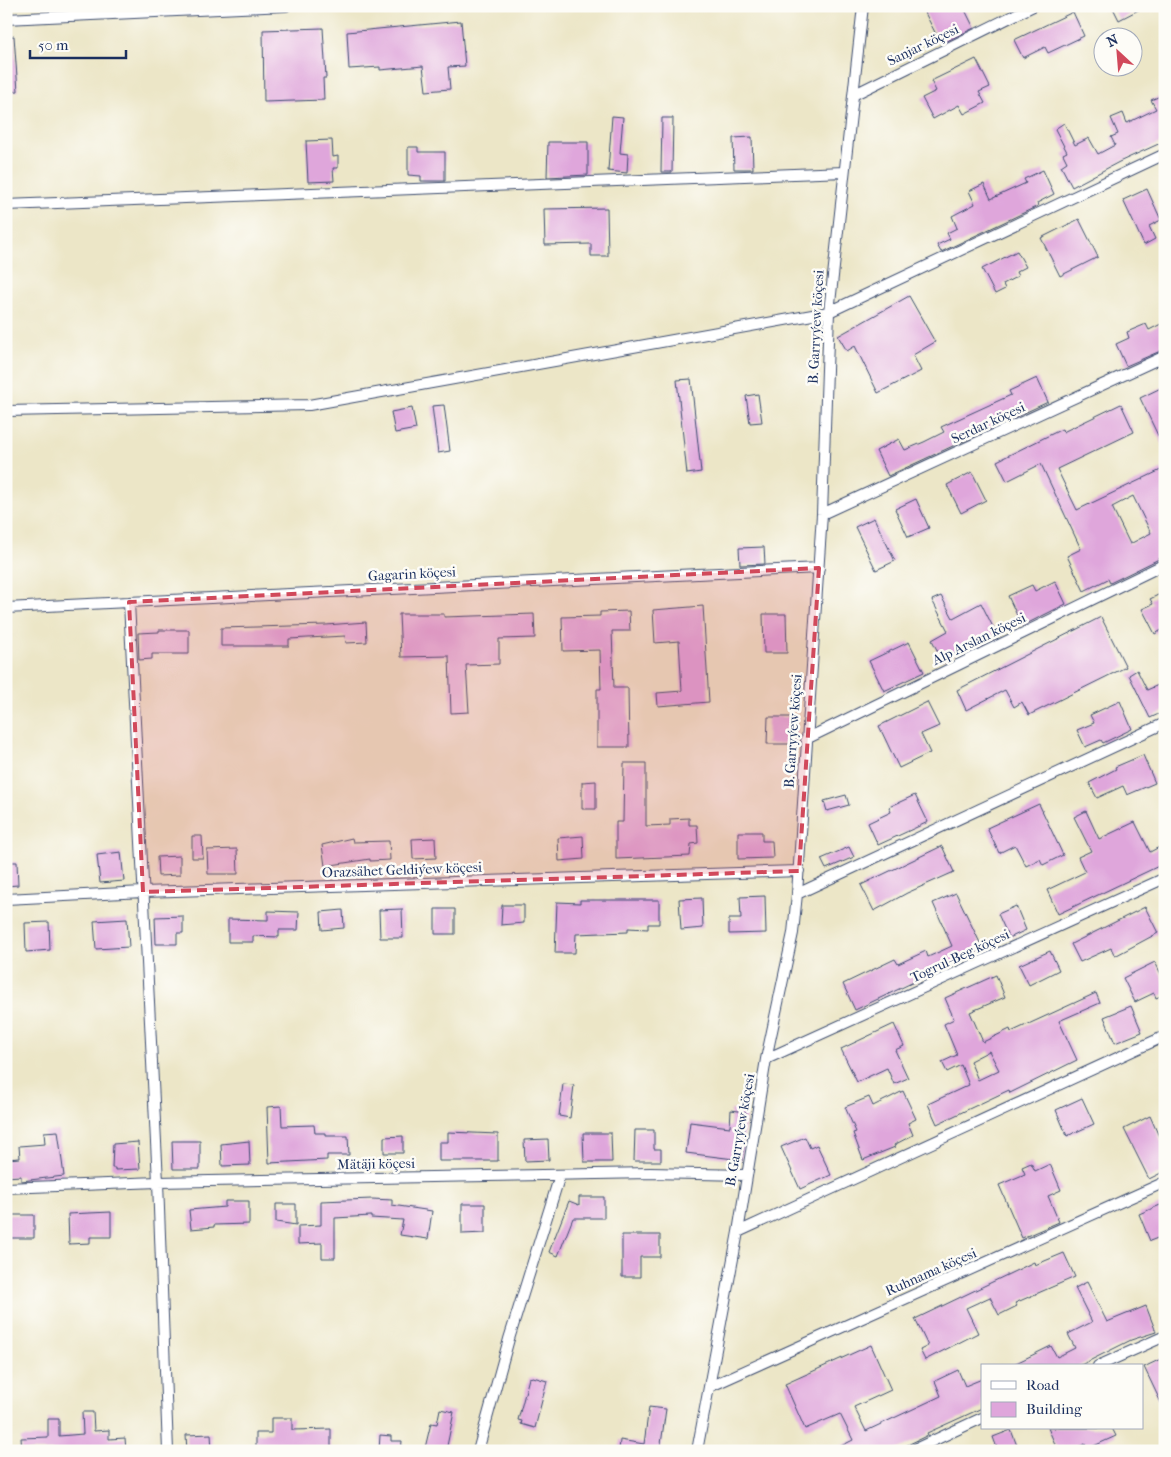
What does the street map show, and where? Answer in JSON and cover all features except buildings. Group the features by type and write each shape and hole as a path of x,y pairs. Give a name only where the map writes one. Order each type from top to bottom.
{"street":[{"path":"6,19 286,6"},
{"name":"B. Garryýew köçesi","path":"696,1451 738,1232 766,1060 793,933 799,871 806,739 819,568 829,312 863,6"},
{"name":"Sanjar köçesi","path":"853,95 1033,6"},
{"path":"6,411 309,405 829,312 1165,154"},
{"path":"6,204 844,172"},
{"name":"Serdar köçesi","path":"822,514 1165,356"},
{"name":"Alp Arslan köçesi","path":"806,739 1165,564"},
{"name":"Gagarin köçesi","path":"6,608 819,568"},
{"path":"129,602 158,1182 168,1451"},
{"path":"797,894 1165,723"},
{"name":"Orazsähet Geldiýew köçesi","path":"6,899 143,892 799,871"},
{"name":"Togrul-Beg köçesi","path":"766,1060 1165,878"},
{"path":"738,1232 1165,1036"},
{"path":"478,1451 509,1339 560,1175"},
{"name":"Mätäji köçesi","path":"6,1188 158,1182 560,1175 746,1175"},
{"name":"Ruhnama köçesi","path":"709,1387 1165,1182"},
{"path":"1102,1364 1165,1336"},
{"path":"911,1451 981,1418"}],"highlighted area":[{"path":"819,568 799,871 143,892 129,602"}]}
